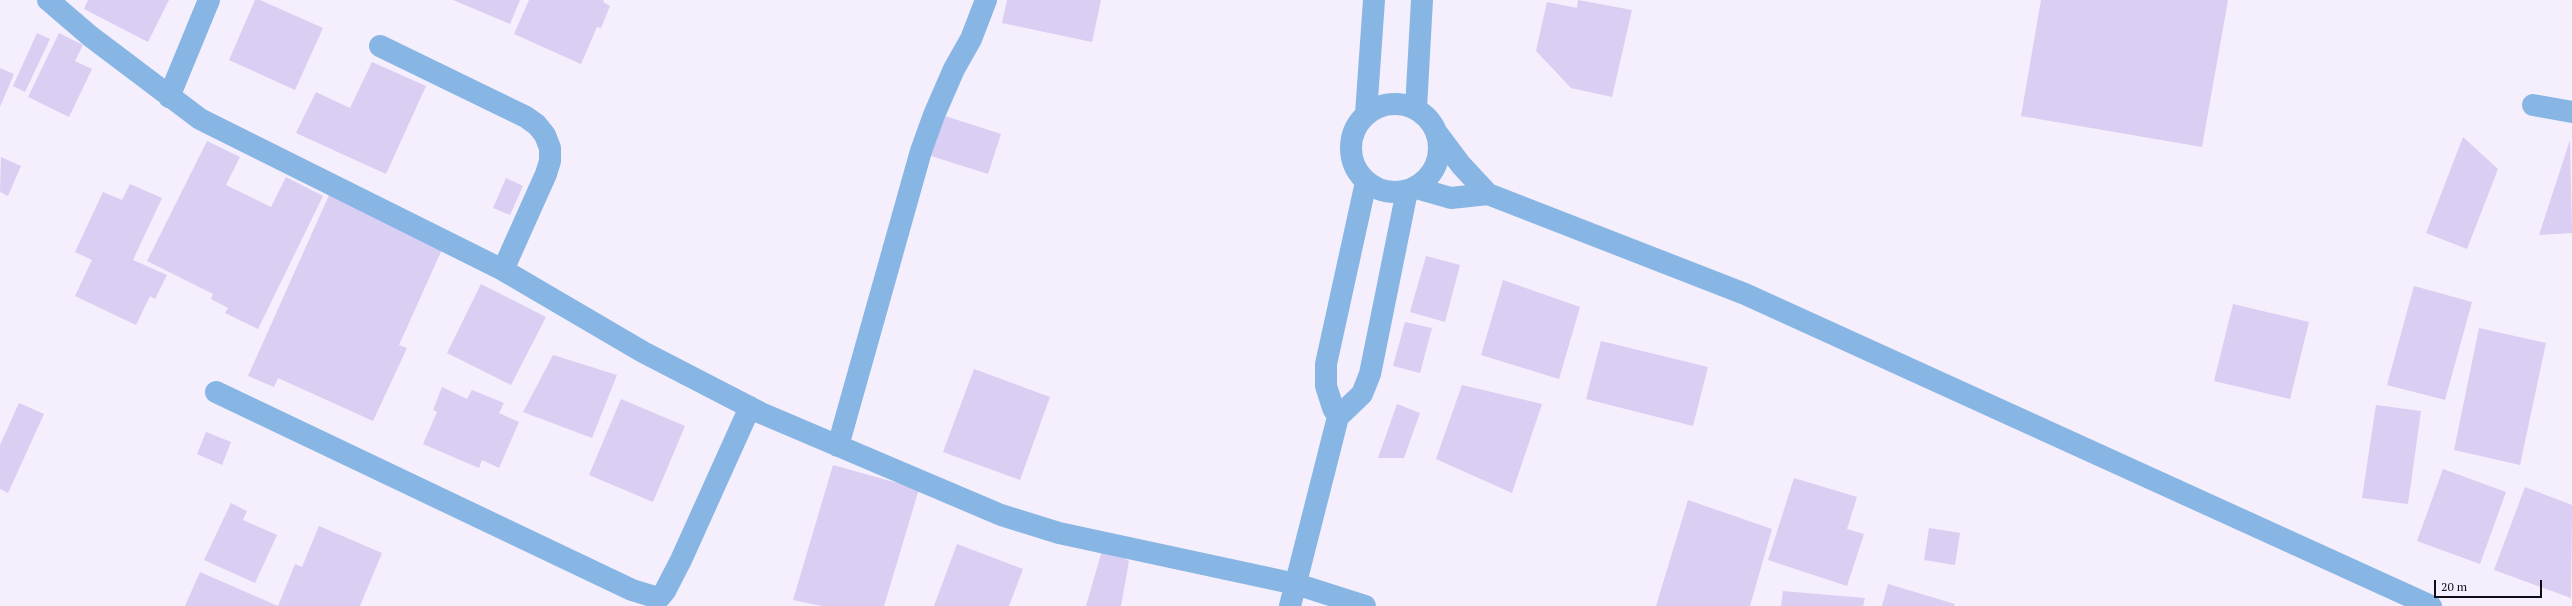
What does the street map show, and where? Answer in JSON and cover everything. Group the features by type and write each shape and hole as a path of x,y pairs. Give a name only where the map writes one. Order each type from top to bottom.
{"street":[{"path":"48,0 169,97 200,119 502,270 643,352 750,408 1001,515 1059,533 1296,584 1366,606"},
{"path":"169,97 209,0"},
{"path":"838,446 921,151 937,108 971,39 986,0"},
{"path":"1366,114 1374,0"},
{"path":"1416,108 1422,0"},
{"path":"380,46 526,117 537,125 545,135 550,155 546,174 502,270"},
{"path":"1488,194 1451,198 1411,189 1392,193 1378,190 1366,182 1354,168 1350,149 1354,130 1366,114 1381,105 1399,103 1416,108 1429,119 1437,134 1461,165 1488,194 1745,294 2431,606"},
{"path":"2533,105 2572,112"},
{"path":"1290,606 1338,417 1362,394 1370,374 1411,189 1434,170 1440,146 1437,134"},
{"path":"1338,417 1333,408 1326,386 1326,364 1366,182"},
{"path":"216,392 632,590 655,597 660,597 665,591 681,560 750,408"}],"building":[{"path":"88,0 169,0 148,42 84,9"},
{"path":"255,0 260,0 323,28 295,90 229,60"},
{"path":"453,0 520,0 510,24"},
{"path":"529,0 604,0 603,2 610,6 601,28 597,27 581,64 514,34"},
{"path":"1007,0 1101,0 1092,42 1002,23"},
{"path":"1578,0 1632,10 1612,97 1571,88 1536,51 1547,2 1577,8"},
{"path":"2041,0 2228,0 2202,147 2021,116"},
{"path":"37,33 50,39 25,92 13,86"},
{"path":"59,33 83,45 75,61 92,69 69,117 28,97"},
{"path":"372,62 426,86 386,174 296,133 316,92 350,108"},
{"path":"0,68 14,74 0,107"},
{"path":"942,115 1001,134 988,174 928,155"},
{"path":"2463,137 2498,169 2467,249 2426,233"},
{"path":"2570,140 2572,233 2539,235"},
{"path":"207,141 240,157 226,185 271,207 286,177 323,196 258,329 225,313 228,308 211,299 213,294 147,261"},
{"path":"1,157 21,166 8,196 0,192"},
{"path":"506,178 523,186 510,215 493,208"},
{"path":"130,184 162,198 133,260 167,275 155,299 150,296 136,325 75,296 92,260 75,252 103,192 122,200"},
{"path":"330,193 444,245 399,345 407,348 373,421 278,378 274,387 248,376"},
{"path":"1426,256 1460,265 1445,322 1410,312"},
{"path":"1503,280 1580,307 1559,379 1481,355"},
{"path":"481,284 546,317 511,385 447,353"},
{"path":"2414,286 2472,302 2445,400 2387,385"},
{"path":"2233,304 2309,322 2290,399 2214,381"},
{"path":"1405,322 1432,328 1420,373 1393,366"},
{"path":"2479,328 2546,343 2520,465 2454,450"},
{"path":"1601,341 1708,367 1693,426 1586,399"},
{"path":"553,355 617,375 592,438 523,412"},
{"path":"974,369 1050,397 1020,480 943,452"},
{"path":"1462,385 1542,404 1512,493 1436,459"},
{"path":"442,387 467,399 472,390 504,403 499,413 519,422 499,468 482,460 479,468 423,444 437,412 433,410"},
{"path":"621,399 685,426 653,502 589,475"},
{"path":"19,403 44,414 8,493 0,489 0,445"},
{"path":"1397,404 1420,413 1404,458 1378,458"},
{"path":"2376,405 2421,411 2408,504 2362,498"},
{"path":"206,432 231,442 222,465 197,454"},
{"path":"833,465 919,489 884,606 822,606 793,600"},
{"path":"2443,469 2506,492 2480,564 2417,541"},
{"path":"1794,478 1857,497 1847,529 1864,534 1847,586 1768,560"},
{"path":"2525,487 2572,505 2571,598 2494,570"},
{"path":"1688,500 1772,529 1750,606 1656,606"},
{"path":"231,503 247,511 243,520 277,535 255,583 204,560"},
{"path":"319,526 382,553 360,606 278,606 295,564 302,567"},
{"path":"1929,528 1960,533 1955,565 1924,560"},
{"path":"957,544 1023,569 1009,606 934,606"},
{"path":"1103,547 1129,561 1121,606 1086,606"},
{"path":"200,572 278,606 185,606"},
{"path":"1888,584 1955,604 1954,606 1882,606"},
{"path":"1783,591 1865,598 1863,606 1781,606"}]}
